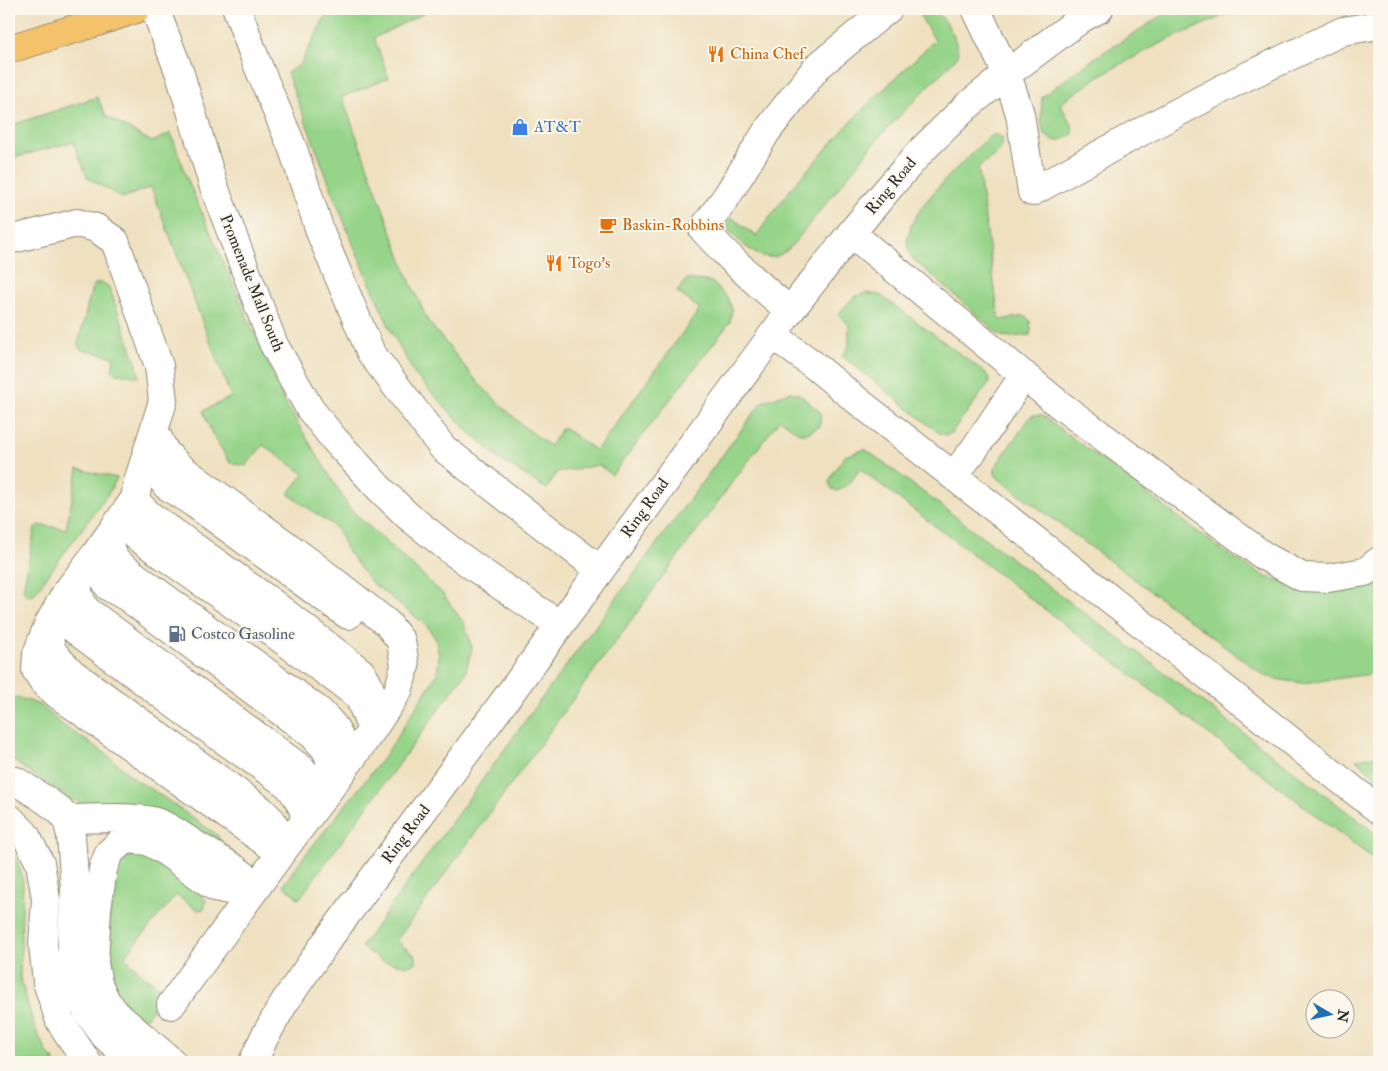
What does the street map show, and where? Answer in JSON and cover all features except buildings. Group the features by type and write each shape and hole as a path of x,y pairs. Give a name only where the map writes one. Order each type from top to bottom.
{"main road":[{"path":"9,49 136,9"}],"street":[{"name":"Promenade Mall South","path":"155,9 180,74 213,184 273,343 310,409 334,439 408,516 494,581 560,625"},
{"path":"237,9 256,60 294,149 321,234 371,353 443,448 600,570"},
{"path":"790,311 753,280 703,229 767,132 817,67 888,9"},
{"path":"976,9 1007,74 1020,114 1032,192 1237,80 1343,32 1379,25"},
{"name":"Ring Road","path":"253,1062 284,1003 326,942 790,311 852,233 921,151 967,106 1082,18 1099,9"},
{"path":"9,240 77,223 96,228 115,241 159,366 163,401 134,500 131,522 136,536 262,624 352,691 360,699 372,730"},
{"path":"852,233 1060,405 1264,556 1302,577 1328,578 1365,572 1379,561"},
{"path":"773,335 815,366 1379,810"},
{"path":"953,476 973,451 1024,375"},
{"path":"154,430 165,452 178,466 308,561 387,623 401,641 405,666 398,691 372,730 171,1005"},
{"path":"134,500 66,593 48,625 37,654 36,670 43,681 57,694 281,853"},
{"path":"90,561 109,587 135,603 313,735 325,748 330,759 330,788"},
{"path":"90,561 66,601 66,614 70,626 193,718 288,784 299,799 308,817"},
{"path":"9,782 16,781 44,799 67,819 71,836 75,889 72,967 78,993 105,1036 123,1052 139,1062"},
{"path":"9,818 26,834 40,863 46,899 43,945 47,982 60,1021 87,1062"},
{"path":"67,819 136,819 155,822 234,867 247,877 256,888"},
{"path":"172,1062 117,1015 106,1000 98,984 94,963 97,909 103,869 109,853 118,844 129,839 148,841 215,886 229,890 247,891 256,888"}],"green space":[{"path":"329,9 432,9 374,38 389,78 342,97 408,277 428,321 479,384 522,425 550,446 563,427 596,451 700,309 677,292 687,279 712,282 727,297 732,309 730,322 612,475 599,465 557,472 547,489 499,459 461,424 415,375 390,329 348,232 287,73 300,65"},
{"path":"929,9 941,16 950,28 956,43 958,56 881,135 790,248 775,257 766,257 746,247 725,226 731,217 756,236 792,187 857,115 935,40 920,16"},
{"path":"1178,9 1239,9 1161,43 1099,76 1060,104 1072,125 1073,134 1055,141 1044,134 1041,121 1042,97 1096,57 1166,13"},
{"path":"97,97 106,116 152,142 171,133 188,181 284,401 350,509 442,593 464,623 472,648 465,674 299,899 283,885 385,756 437,674 439,656 435,638 426,625 371,582 348,552 334,526 288,494 304,474 263,445 246,466 230,463 212,434 203,411 231,397 151,187 122,198 87,177 73,142 9,159 9,126"},
{"path":"994,134 1002,138 1003,143 995,155 978,167 999,320 1025,316 1030,321 1030,335 1001,336 912,258 908,247 907,239 912,224 920,210 942,183"},
{"path":"96,283 103,283 109,287 137,365 139,377 115,373 112,370 114,358 80,349 78,344 92,288"},
{"path":"866,293 880,295 986,373 989,383 951,433 946,435 939,433 842,356 849,346 849,325 838,314 854,297"},
{"path":"790,392 799,394 821,413 820,426 808,433 799,433 780,419 728,488 396,941 416,956 416,963 408,966 382,961 361,947 536,706 762,402"},
{"path":"1042,415 1225,552 1266,577 1333,591 1363,588 1379,584 1379,673 1302,683 1265,676 999,479 995,474 995,467 1030,417"},
{"path":"865,449 1379,836 1379,863 860,469 848,485 838,491 832,489 829,482 834,471 845,456"},
{"path":"78,469 117,478 110,491 34,594 31,596 27,595 23,590 35,528 38,525 66,529"},
{"path":"9,698 19,698 41,706 64,726 105,753 137,781 217,835 221,841 218,846 72,800 19,765 9,756"},
{"path":"1379,756 1379,780 1356,759"},
{"path":"9,847 17,860 23,880 20,977 35,1029 48,1054 56,1062 9,1062"},
{"path":"136,854 149,856 200,893 206,901 204,909 198,910 176,895 124,957 144,976 165,991 147,1017 138,1017 117,999 110,978 106,949 116,865"}],"place":[{"name":"China Chef","path":"716,54"},
{"name":"AT&T","path":"520,127"},
{"name":"Baskin-Robbins","path":"608,225"},
{"name":"Togo's","path":"554,263"},
{"name":"Costco Gasoline","path":"177,634"}]}
